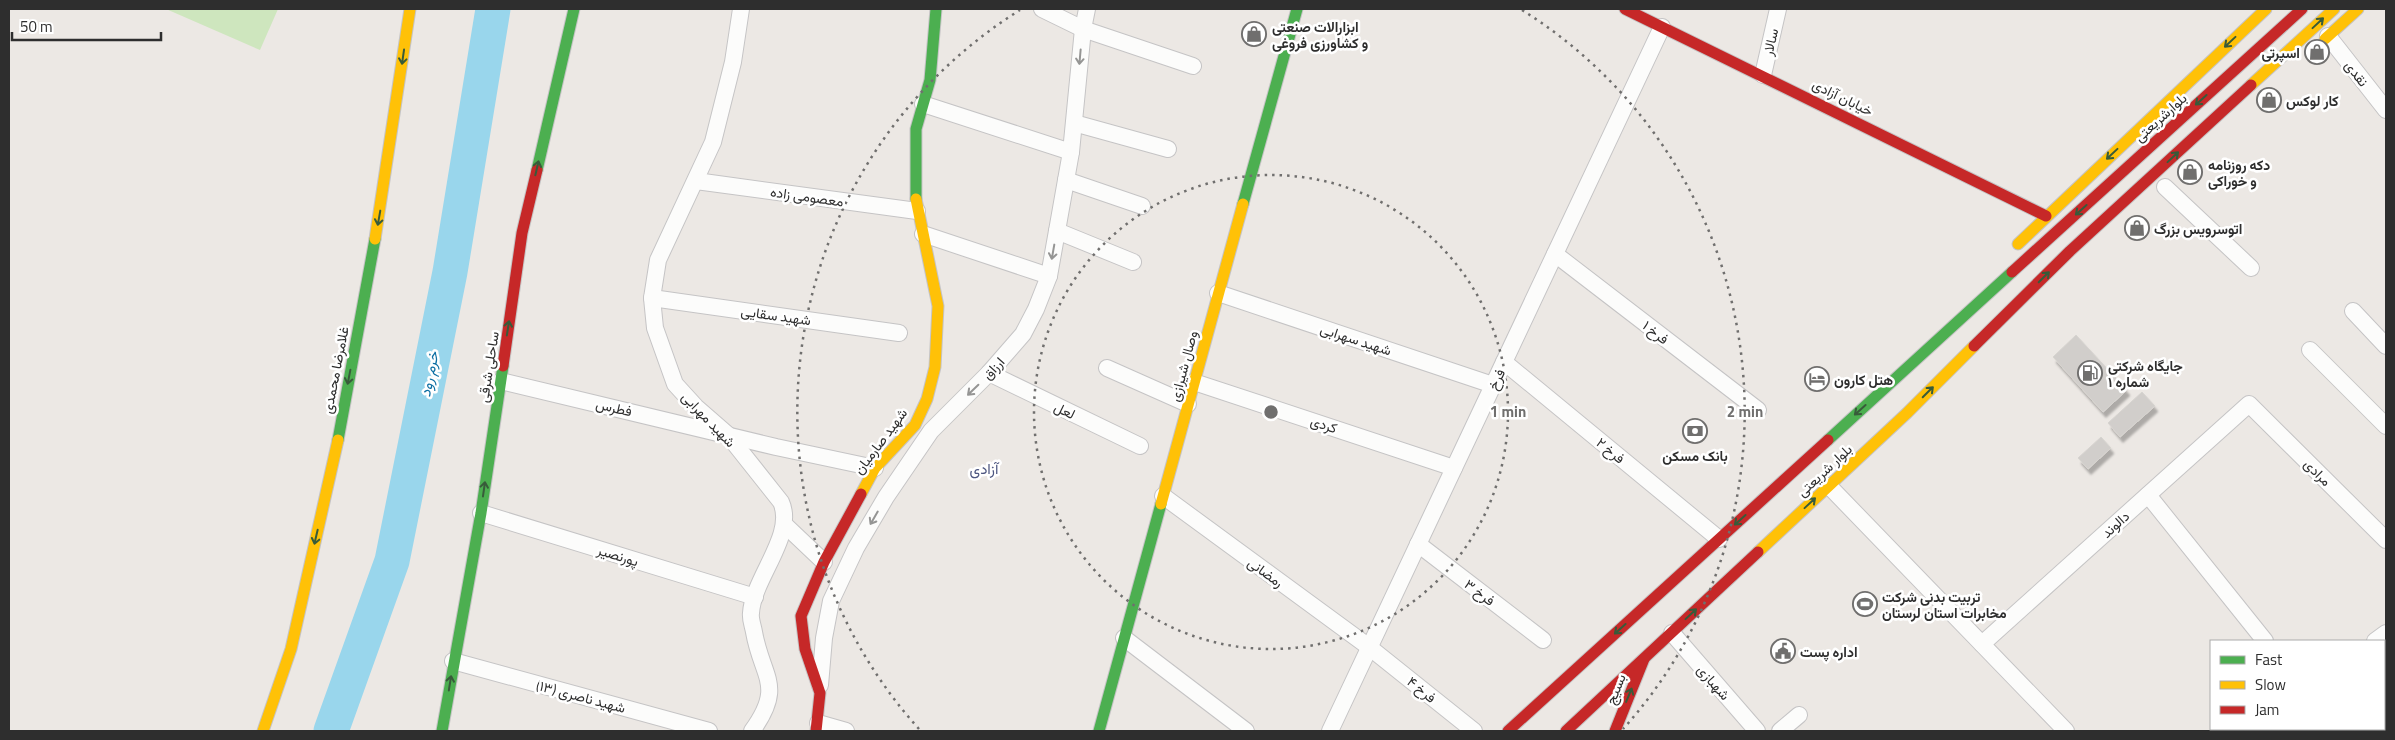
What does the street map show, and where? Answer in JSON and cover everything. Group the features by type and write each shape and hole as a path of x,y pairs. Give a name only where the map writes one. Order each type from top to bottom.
{"main road":[{"name":"غلامرضا محمدی","path":"263,731 291,649 339,435 380,212 410,9"},
{"name":"ساحلی شرقی","path":"442,731 481,513 522,233 574,9"},
{"name":"شهید صارمیان","path":"817,727 820,693 805,649 801,616 824,562 875,468 915,425 927,400 935,367 938,306 917,211 914,188 916,129 930,80 936,9"},
{"name":"وصال شیرازی","path":"1098,731 1296,9"},
{"name":"خیابان آزادی","path":"1625,9 1763,75 2046,216"},
{"path":"2008,254 2266,9"},
{"name":"بلوارشریعتی","path":"2038,248 2302,9"},
{"name":"بلوار شریعتی","path":"1566,731 1907,413 2070,251 2334,9"},
{"path":"2314,49 2358,9"},
{"path":"2070,251 2112,229"},
{"name":"بلوار شریعتی","path":"1508,731 2038,248"},
{"path":"1955,323 1990,275"},
{"name":"بسیج","path":"1616,731 1644,659"}],"street":[{"name":"شهید مهرابی","path":"741,9 732,62 713,142 658,260 652,298 655,328 675,384 696,407 727,434 781,502 785,525"},
{"path":"1042,9 1083,29 1193,66"},
{"name":"ارزاق","path":"820,693 824,638 831,601 856,548 886,497 931,431 989,373 1023,334 1036,309 1049,276 1071,152 1083,29 1087,9"},
{"name":"سالار","path":"1763,75 1778,9"},
{"name":"فرخ","path":"1330,731 1662,27"},
{"name":"نقدی","path":"2328,36 2386,110"},
{"path":"923,104 1071,152"},
{"path":"1074,123 1168,149"},
{"path":"1066,180 1142,206"},
{"name":"معصومی زاده","path":"696,181 917,211"},
{"path":"2165,187 2251,268"},
{"path":"1057,231 1133,262"},
{"path":"923,234 1049,276"},
{"name":"فرخ ۱","path":"1555,254 1758,410"},
{"name":"شهید سهرابی","path":"1218,293 1493,385"},
{"name":"شهید سقایی","path":"652,298 899,333"},
{"path":"2353,311 2386,346"},
{"path":"2310,350 2386,426"},
{"name":"فرخ ۲","path":"1504,362 1719,538"},
{"path":"1107,368 1188,404"},
{"name":"لعل","path":"989,373 1140,446"},
{"name":"فطرس","path":"501,380 875,468"},
{"name":"کردی","path":"1194,382 1454,468"},
{"name":"دالوند","path":"1982,644 2249,404"},
{"name":"مرادی","path":"2249,404 2386,540"},
{"path":"1829,486 2066,731"},
{"path":"2148,495 2264,640"},
{"name":"رمضانی","path":"1163,496 1369,647"},
{"name":"پورنصیر","path":"481,513 755,597"},
{"path":"752,731 763,715 771,689 755,639 751,613 755,597 785,525 824,562"},
{"name":"فرخ ۳","path":"1418,544 1543,640"},
{"name":"شهبازی","path":"1672,633 1757,731"},
{"path":"1124,638 1246,731"},
{"name":"فرخ ۴","path":"1369,647 1474,731"},
{"name":"شهید ناصری (۱۳)","path":"453,661 709,731"},
{"path":"1780,731 1799,715"},
{"path":"817,727 846,731"}],"green space":[{"path":"166,9 278,9 260,50"}],"building":[{"name":"جایگاه شرکتی شماره ۱","path":"2076,335 2127,390 2103,412 2053,357"},
{"path":"2142,392 2155,406 2120,437 2108,423"},
{"path":"2101,437 2111,448 2088,469 2078,458"}],"waterway":[{"name":"خرم رود","path":"331,731 392,561 450,272 493,9"}],"traffic: fast":[{"path":"537,170 574,9"},
{"path":"916,199 916,129 930,80 936,9"},
{"path":"1243,204 1297,9"},
{"path":"338,440 375,239"},
{"path":"1828,440 2012,272"},
{"path":"442,731 481,513 503,366"},
{"path":"1099,731 1161,504"}],"traffic: slow":[{"path":"375,239 410,9"},
{"path":"2018,244 2266,9"},
{"path":"2251,85 2334,9"},
{"path":"2325,39 2358,9"},
{"path":"861,494 875,468 915,425 927,399 935,367 938,306 916,199"},
{"path":"1161,504 1243,204"},
{"path":"1758,552 1907,413 1974,346"},
{"path":"263,731 291,649 338,440"}],"traffic: jam":[{"path":"1625,9 2046,216"},
{"path":"2012,272 2302,9"},
{"path":"1974,346 2070,251 2251,85"},
{"path":"503,366 522,233 537,170"},
{"path":"1508,731 1828,440"},
{"path":"816,731 820,693 805,649 801,616 824,562 861,494"},
{"path":"1566,731 1758,552"},
{"path":"1615,731 1644,659"}],"place":[{"name":"ابزارالات صنعتی و کشاورزی فروغی","path":"1254,34"},
{"name":"اسپرتی","path":"2317,52"},
{"name":"کار لوکس","path":"2269,100"},
{"name":"دکه روزنامه و خوراکی","path":"2190,172"},
{"name":"اتوسرویس بزرگ","path":"2137,228"},
{"name":"جایگاه شرکتی شماره ۱","path":"2090,373"},
{"name":"هتل کارون","path":"1817,379"},
{"name":"بانک مسکن","path":"1695,431"},
{"name":"تربیت بدنی شرکت مخابرات استان لرستان","path":"1865,604"},
{"name":"اداره پست","path":"1783,651"}],"district":[{"name":"آزادی","path":"984,468"}]}
